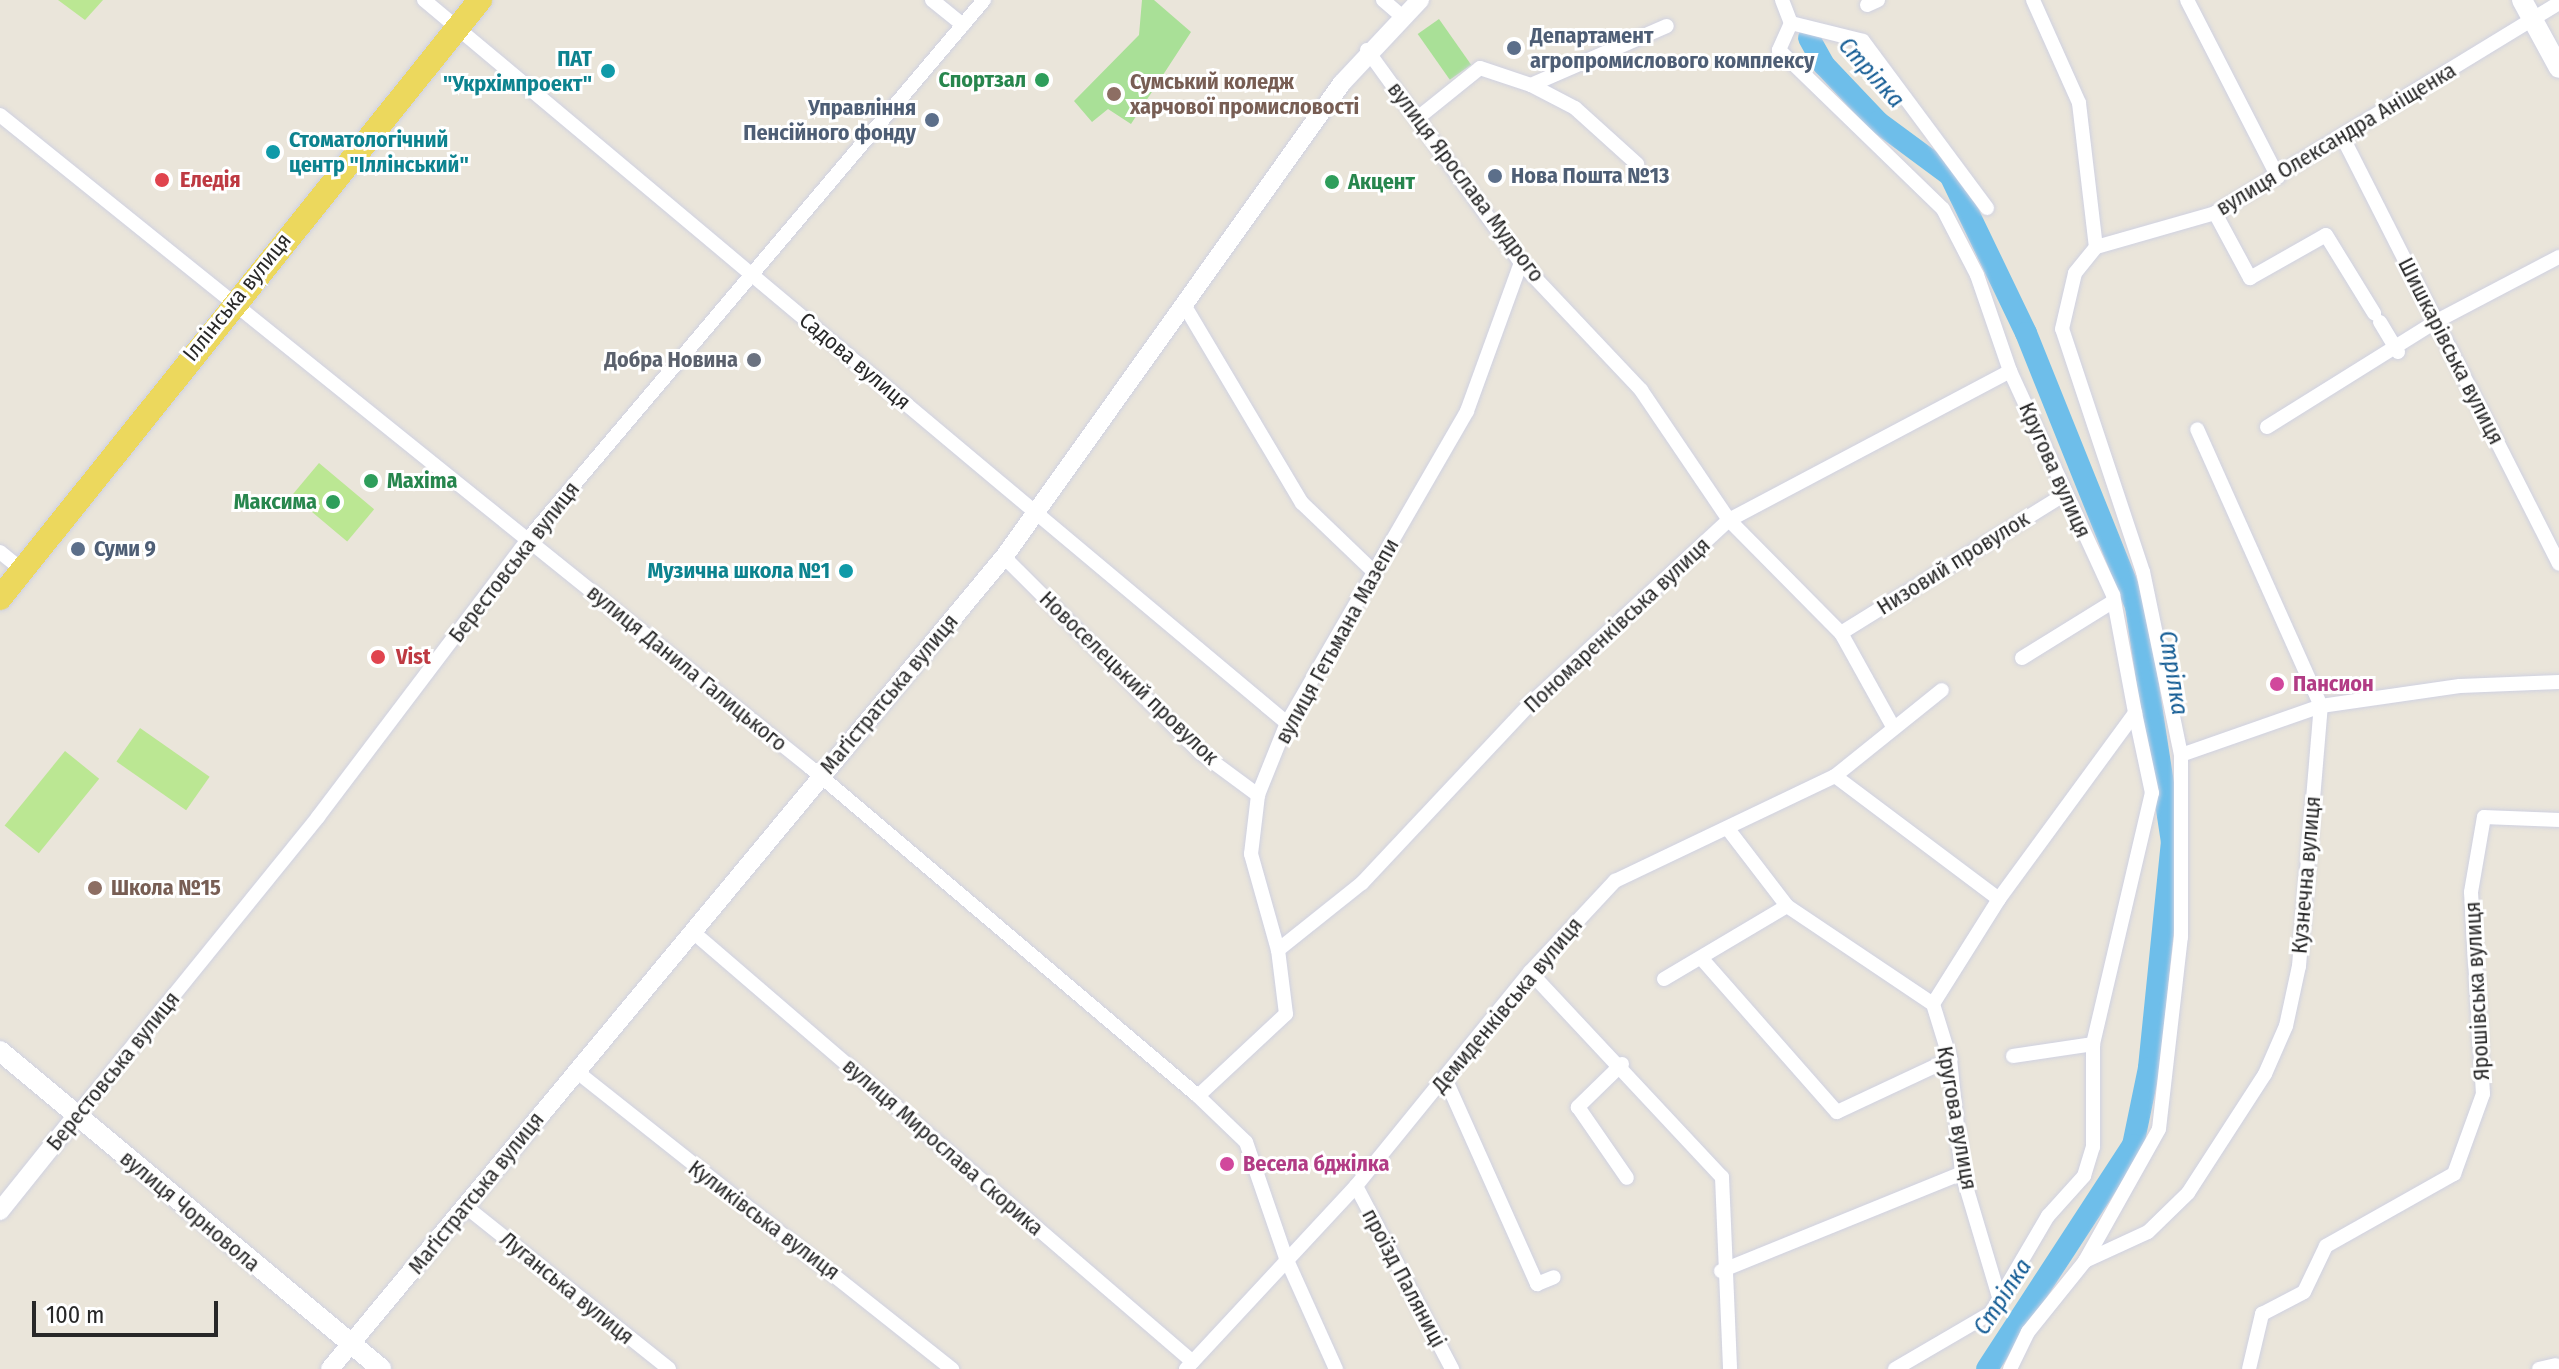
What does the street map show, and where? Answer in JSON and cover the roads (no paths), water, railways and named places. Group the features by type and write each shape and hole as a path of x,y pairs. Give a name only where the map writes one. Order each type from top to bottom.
{"main road":[{"name":"Іллінська вулиця","path":"0,598 232,302 480,0"},
{"path":"2522,0 2559,68"},
{"name":"вулиця Чорновола","path":"0,1051 381,1369"}],"street":[{"name":"Садова вулиця","path":"424,0 1287,723"},
{"path":"932,0 963,25"},
{"name":"Берестовська вулиця","path":"0,1211 318,817 528,539 754,276 984,0"},
{"path":"1383,0 1400,15"},
{"name":"Маґістратська вулиця","path":"330,1369 1004,557 1186,308 1367,50 1400,15 1420,0"},
{"path":"1782,0 1791,23 1863,41 1987,208"},
{"path":"2010,1369 2028,1332 2085,1261 2159,1129 2181,937 2181,755 2143,572 2062,329 2075,273 2096,247 2079,103 2033,0"},
{"path":"2187,0 2278,177"},
{"name":"вулиця Олександра Аніщенка","path":"2096,247 2215,213 2344,140 2559,3"},
{"name":"Кругова вулиця","path":"1791,23 1779,50 1943,209 1977,275 2010,371 2114,601 2152,793 2147,837 2093,1044 2093,1147 2084,1176 2048,1216 1999,1297"},
{"path":"1531,85 1667,26"},
{"name":"вулиця Ярослава Мудрого","path":"1367,50 1419,117 1521,263 1641,390 1729,520 1841,633 1892,725"},
{"path":"1419,117 1480,68 1531,85 1575,108 1637,164"},
{"name":"вулиця Данила Галицького","path":"0,115 820,776 1198,1096 1246,1142 1286,1258 1336,1369"},
{"name":"Шишкарівська вулиця","path":"2344,140 2559,563"},
{"path":"2215,213 2250,278 2326,235 2398,352"},
{"path":"2267,427 2398,352 2435,322 2559,257"},
{"name":"вулиця Гетьмана Мазепи","path":"1198,1096 1286,1014 1278,950 1251,854 1258,795 1287,723 1467,411 1521,263"},
{"path":"1186,308 1302,503 1374,572"},
{"name":"Пономаренківська вулиця","path":"1278,950 1362,883 1529,705 1729,520 2010,371"},
{"name":"Кузнечна вулиця","path":"2085,1261 2148,1232 2179,1203 2230,1133 2286,1026 2299,966 2321,706 2197,429"},
{"name":"Низовий провулок","path":"1841,633 2065,494"},
{"path":"0,552 22,570"},
{"name":"Новоселецький провулок","path":"1004,557 1201,753 1258,795"},
{"path":"2022,658 2114,601"},
{"path":"2181,755 2321,706 2460,686 2559,682"},
{"name":"Демиденківська вулиця","path":"1189,1365 1356,1186 1530,972 1615,881 1835,776 1892,725 1942,690"},
{"path":"1728,829 1787,906 1933,1004 1999,899 2135,713"},
{"path":"1835,776 1999,899"},
{"name":"Ярошівська вулиця","path":"2249,1369 2262,1314 2304,1292 2326,1246 2454,1174 2483,1094 2471,892 2484,817 2559,820"},
{"path":"1664,979 1787,906"},
{"name":"вулиця Мирослава Скорика","path":"693,932 1189,1365"},
{"path":"1702,959 1837,1112 1950,1059"},
{"path":"1530,972 1622,1064 1722,1177 1721,1271 1730,1369"},
{"name":"Кругова вулиця","path":"1933,1004 1950,1059 1962,1173 1999,1297"},
{"path":"2013,1056 2093,1044"},
{"path":"1622,1064 1578,1107 1627,1178"},
{"name":"Куликівська вулиця","path":"576,1071 952,1369"},
{"path":"1445,1078 1537,1284 1554,1277"},
{"path":"1721,1271 1962,1173"},
{"name":"проїзд Паляниці","path":"1356,1186 1452,1369"},
{"name":"Луганська вулиця","path":"465,1206 669,1369"},
{"path":"1895,1369 1991,1313 1999,1297"},
{"path":"2539,1369 2556,1363"}],"waterway":[{"name":"Стрілка","path":"1809,38 1824,65 1878,122 1950,175 2026,333 2136,607 2172,841 2149,1068 2133,1145 1987,1369"}],"place":[{"name":"Департамент агропромислового комплексу","path":"1514,48"},
{"name":"ПАТ \"Укрхімпроект\"","path":"608,71"},
{"name":"Спортзал","path":"1042,80"},
{"name":"Сумський коледж харчової промисловості","path":"1114,94"},
{"name":"Управління Пенсійного фонду","path":"932,120"},
{"name":"Стоматологічний центр \"Іллінський\"","path":"273,152"},
{"name":"Нова Пошта №13","path":"1495,176"},
{"name":"Еледія","path":"162,180"},
{"name":"Акцент","path":"1332,182"},
{"name":"Добра Новина","path":"754,360"},
{"name":"Maxima","path":"371,481"},
{"name":"Максима","path":"333,502"},
{"name":"Суми 9","path":"78,549"},
{"name":"Музична школа №1","path":"846,571"},
{"name":"Vist","path":"378,657"},
{"name":"Пансион","path":"2277,684"},
{"name":"Школа №15","path":"95,888"},
{"name":"Весела бджілка","path":"1227,1164"}]}
